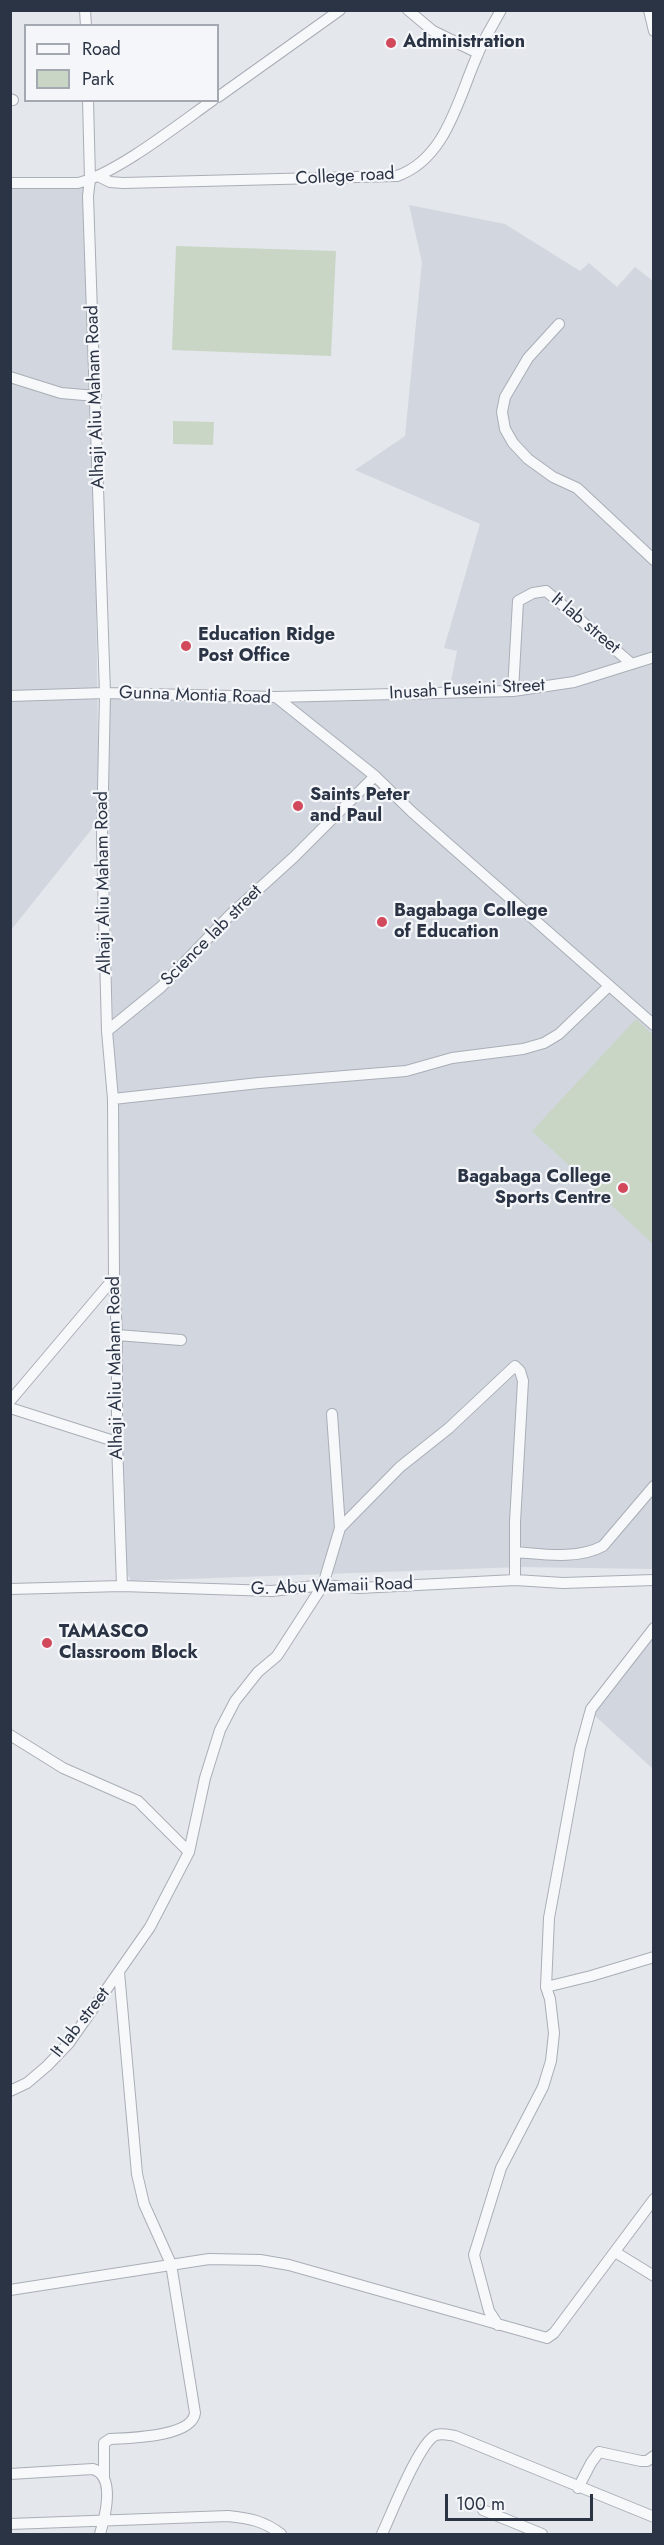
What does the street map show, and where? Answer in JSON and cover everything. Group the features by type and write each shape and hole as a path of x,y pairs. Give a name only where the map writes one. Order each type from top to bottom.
{"street":[{"path":"219,96 340,10"},
{"path":"408,10 433,31 478,53"},
{"name":"College road","path":"94,178 129,183 397,176 426,160 439,140 452,116 478,53 501,10"},
{"path":"649,10 654,31"},
{"name":"Alhaji Aliu Maham Road","path":"88,102 94,178 88,196 105,693 102,838 107,1031 113,1099 117,1442 122,1586"},
{"path":"10,183 78,183 94,178 138,152 210,102"},
{"path":"559,324 528,358 505,397 502,412 505,429 513,443 528,459 553,477 577,488 654,560"},
{"path":"10,377 61,393 96,396"},
{"name":"It lab street","path":"513,691 518,601 533,593 546,591 632,664"},
{"name":"Inusah Fuseini Street","path":"276,697 513,691 560,686 654,657"},
{"name":"Gunna Montia Road","path":"10,696 105,693 276,697 375,776 412,812 654,1025"},
{"name":"Science lab street","path":"107,1031 161,987 230,915 315,837 375,776"},
{"path":"113,1099 259,1083 406,1071 452,1058 524,1049 544,1043 559,1034 609,986"},
{"path":"10,1401 114,1278"},
{"path":"117,1335 181,1340"},
{"path":"340,1528 400,1467 449,1428 515,1366 520,1371 523,1381 515,1522 515,1580"},
{"path":"10,1408 117,1442"},
{"path":"332,1414 340,1528"},
{"path":"515,1552 566,1554 595,1550 603,1546 654,1485"},
{"name":"It lab street","path":"10,2091 27,2083 69,2043 150,1928 189,1852 205,1778 220,1730 235,1701 258,1672 277,1656 323,1585 340,1528"},
{"name":"G. Abu Wamaii Road","path":"10,1589 122,1586 272,1591 323,1585 358,1588 515,1580 563,1583 654,1580"},
{"path":"498,2325 489,2311 474,2255 501,2168 543,2087 551,2061 554,2033 546,1987 549,1918 562,1838 586,1720 597,1700 654,1628"},
{"path":"10,1735 63,1768 138,1801 189,1852"},
{"path":"546,1987 654,1957"},
{"path":"100,2535 104,2521 106,2485 104,2443 110,2439 175,2431 194,2420 194,2399 171,2264 144,2204 136,2174 119,1972"},
{"path":"10,2290 209,2259 260,2260 289,2265 547,2338 554,2333 654,2199"},
{"path":"615,2252 654,2276"},
{"path":"382,2535 411,2469 431,2438 439,2434 455,2436 654,2517"},
{"path":"578,2488 599,2452 641,2461 647,2461 654,2456"},
{"path":"10,2474 93,2469 99,2471 104,2477"},
{"path":"483,2510 542,2535"},
{"path":"10,2524 228,2516 251,2518 265,2523 281,2535"}],"shaded area":[{"path":"11,188 86,188 94,449 99,820 11,930"},
{"name":"Bagabaga College of Education","path":"409,205 505,224 580,271 589,263 617,287 635,267 653,281 653,1569 520,1567 131,1581 124,1568 106,699 448,696 457,651 444,648 480,524 355,470 405,436 422,262"},
{"path":"653,1632 653,1769 593,1714"}],"green space":[{"path":"176,246 336,251 331,356 172,350"},
{"path":"173,421 214,422 213,445 173,444"},
{"name":"Bagabaga College Sports Centre","path":"636,1019 653,1035 653,1244 532,1131"}],"place":[{"name":"Administration","path":"391,43"},
{"name":"Education Ridge Post Office","path":"186,646"},
{"name":"Saints Peter and Paul","path":"298,806"},
{"name":"Bagabaga College of Education","path":"382,922"},
{"name":"Bagabaga College Sports Centre","path":"623,1188"},
{"name":"TAMASCO Classroom Block","path":"47,1643"}]}
